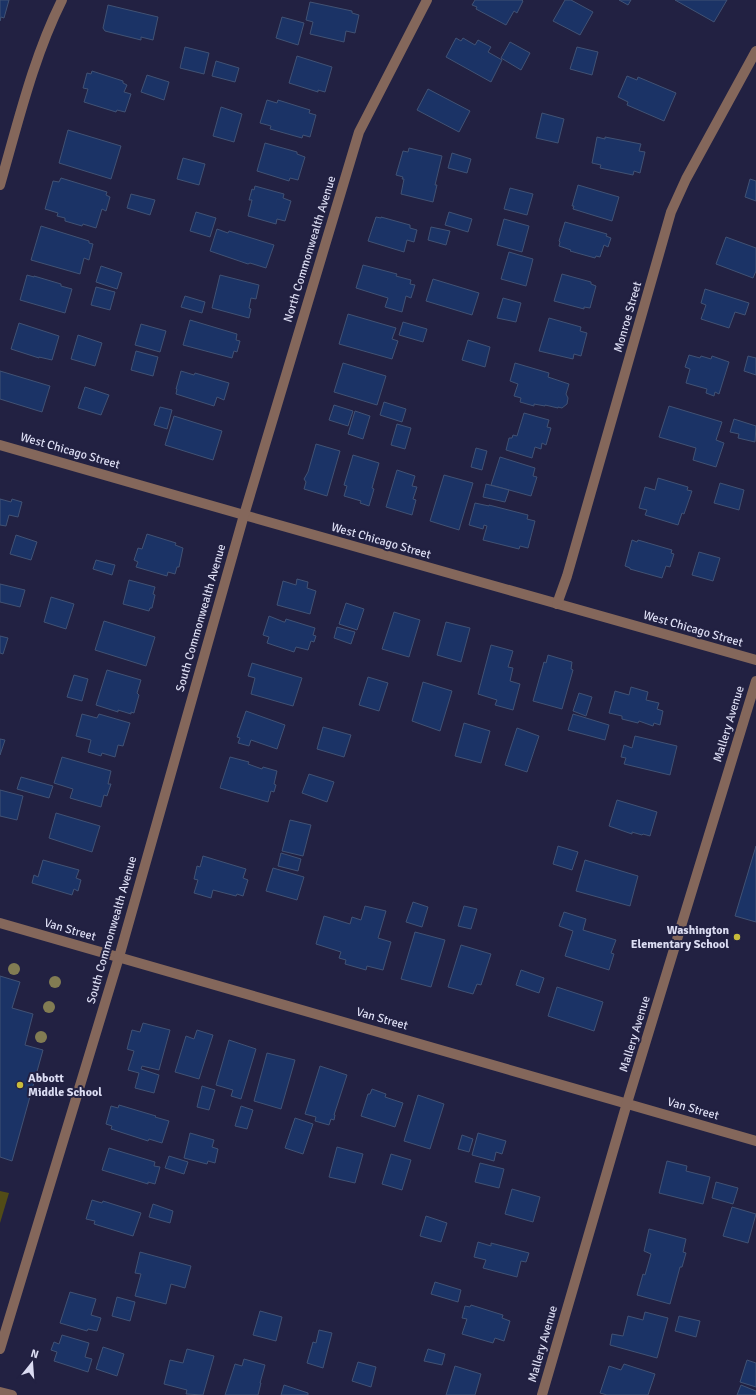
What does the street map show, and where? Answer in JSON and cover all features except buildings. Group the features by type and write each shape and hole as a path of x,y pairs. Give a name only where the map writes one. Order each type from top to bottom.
{"street":[{"path":"0,185 39,54 62,0"},
{"name":"North Commonwealth Avenue","path":"244,515 359,132 427,0"},
{"name":"Monroe Street","path":"557,604 569,568 672,212 686,179 756,51"},
{"name":"West Chicago Street","path":"0,445 756,660"},
{"name":"South Commonwealth Avenue","path":"0,1349 119,957 244,515"},
{"name":"Mallery Avenue","path":"542,1395 627,1103 756,681"},
{"name":"Van Street","path":"0,923 756,1141"},
{"path":"0,1392 12,1395"}],"shaded area":[{"path":"0,1191 9,1193 0,1223"}],"place":[{"name":"Washington Elementary School","path":"737,937"},
{"name":"Abbott Middle School","path":"20,1085"}]}
